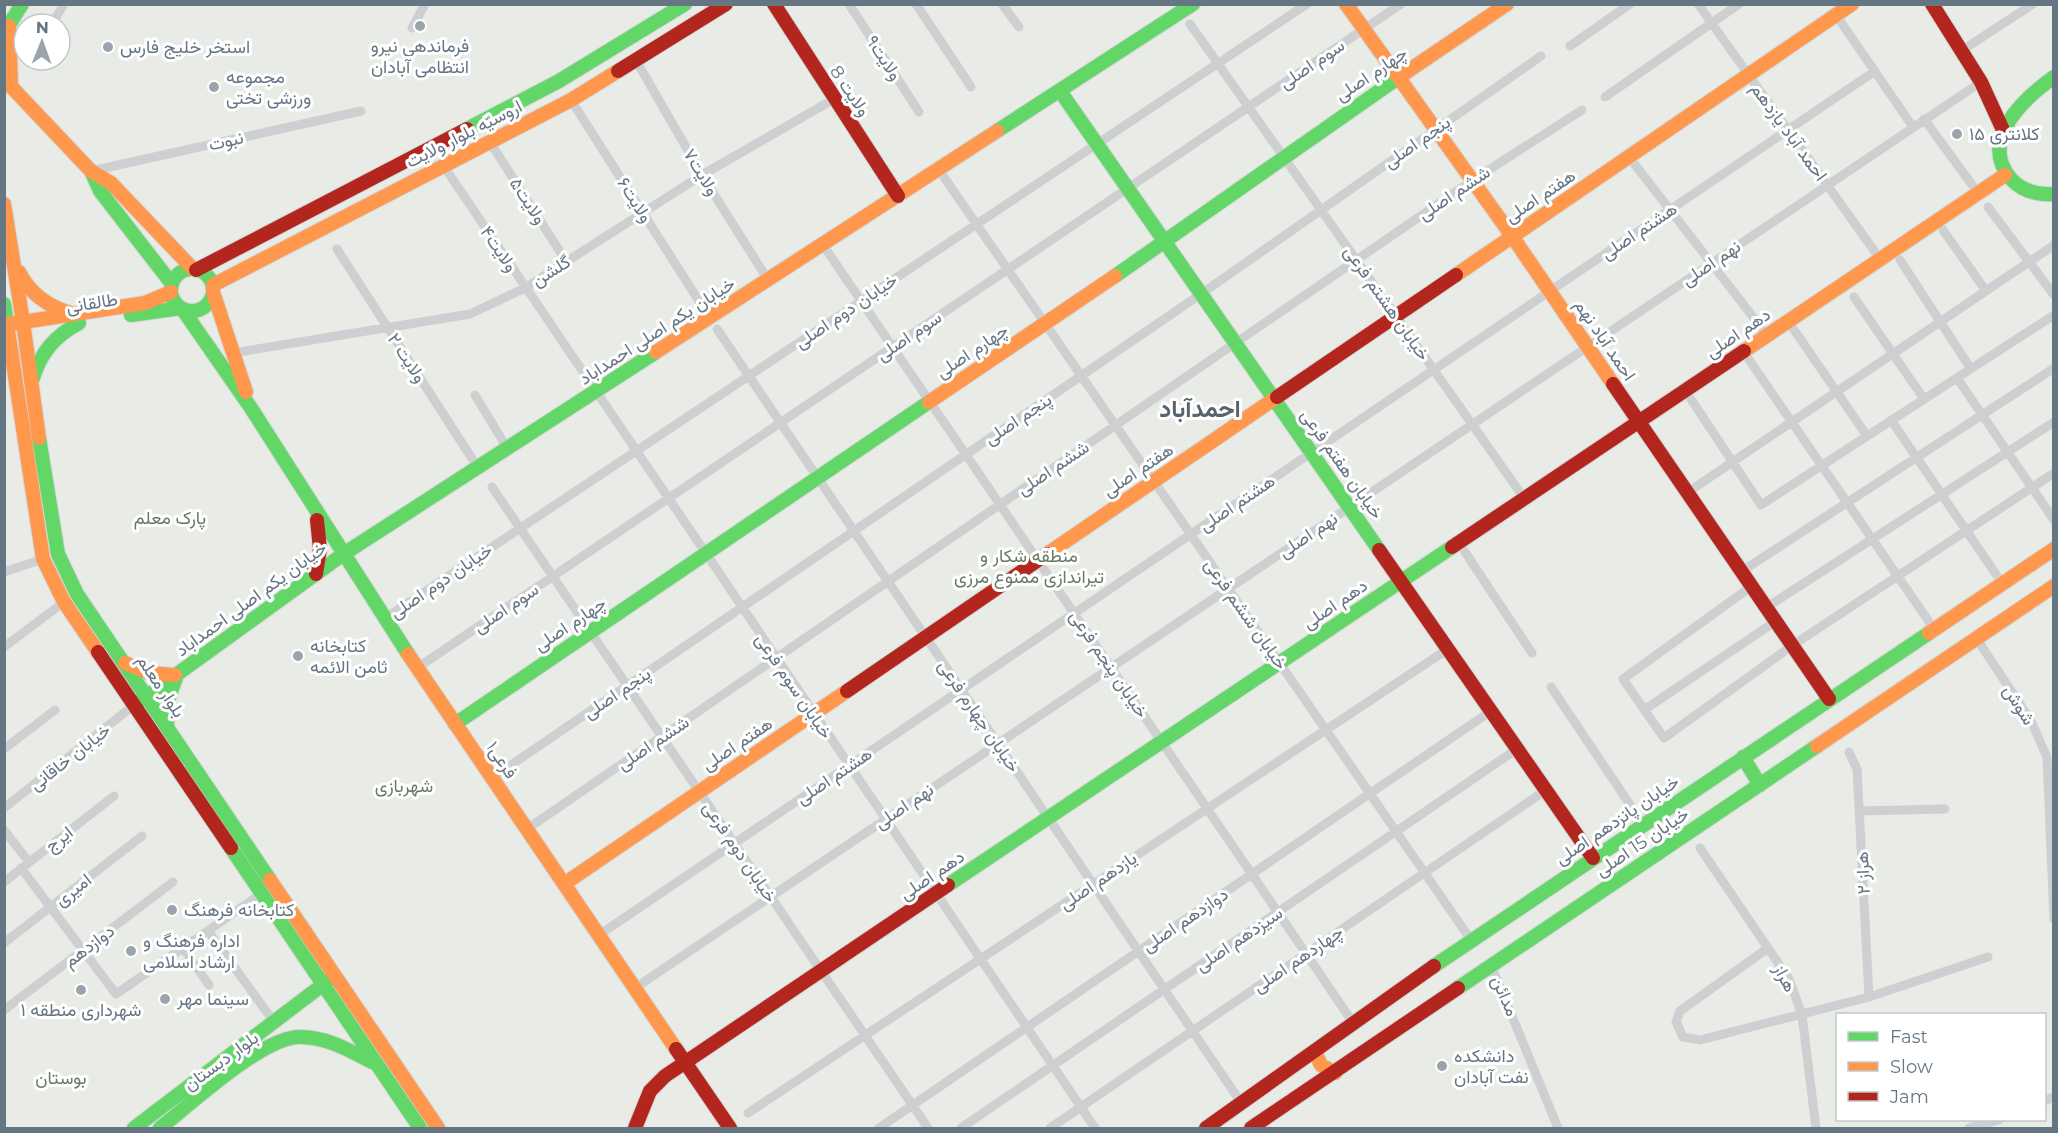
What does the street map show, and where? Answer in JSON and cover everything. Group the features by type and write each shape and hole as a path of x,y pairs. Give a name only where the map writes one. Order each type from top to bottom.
{"main road":[{"path":"22,4 7,30 8,82 92,171 111,183 194,270 206,275 213,289 251,408"},
{"name":"اروسیّه بلوار ولایت","path":"194,270 559,81 685,4"},
{"name":"اروسیّه بلوار ولایت","path":"213,289 443,165 571,100 637,62 726,4"},
{"name":"ولایت 8","path":"774,4 898,196"},
{"name":"خیابان یکم اصلی احمداباد","path":"134,705 342,555 1193,4"},
{"name":"احمد آباد نهم","path":"1346,4 1512,236 1829,699"},
{"name":"چهارم اصلی","path":"455,723 1165,242 1284,156 1507,4"},
{"name":"هفتم اصلی","path":"564,884 1852,4"},
{"path":"1937,6 1981,82 2003,130"},
{"path":"582,67 583,79 593,86"},
{"path":"2054,77 2025,98 2003,130 1998,153 2005,175 2023,190 2049,195 2054,207"},
{"path":"559,81 568,89 571,100"},
{"name":"خیابان هفتم فرعی","path":"1060,92 1593,858"},
{"path":"92,171 100,191 171,288 174,303 182,309 251,408"},
{"name":"دهم اصلی","path":"635,1128 650,1091 665,1076 2005,175"},
{"name":"بلوار معلم","path":"4,204 57,554 77,594 438,1128"},
{"path":"14,260 22,280 36,297 55,309 78,319 46,346 36,364 32,383"},
{"path":"171,288 178,274 194,270"},
{"name":"طالقانی","path":"78,319 145,303 171,288"},
{"path":"182,309 196,311 203,309 212,299 213,289"},
{"name":"بلوار معلم","path":"4,304 43,559 64,602 420,1128"},
{"name":"طالقانی","path":"7,331 78,319 182,309"},
{"path":"4,369 15,381"},
{"name":"فرعی۱","path":"251,408 384,619 730,1128"},
{"path":"315,512 320,533 316,574"},
{"name":"خیابان پانزدهم اصلی","path":"1206,1128 1471,940 2054,549"},
{"name":"خیابان 15 اصلی","path":"1251,1128 2054,586"},
{"path":"122,661 139,671 158,676 177,675 168,700 167,727"},
{"path":"1743,757 1760,784"},
{"name":"بلوار دبستان","path":"134,1128 335,975"},
{"name":"بلوار دبستان","path":"160,1128 265,1048 288,1038 316,1039 342,1046 376,1063"},
{"path":"1315,1052 1321,1065 1335,1073"}],"street":[{"path":"412,27 425,4"},
{"name":"ولایت۹","path":"849,4 919,112"},
{"path":"916,4 971,87"},
{"path":"1002,4 1019,27"},
{"name":"خیابان دوم اصلی","path":"384,619 1307,4"},
{"name":"سوم اصلی","path":"417,668 1401,4"},
{"path":"1570,45 1630,4"},
{"name":"احمد آباد یازدهم","path":"1698,4 1880,259"},
{"path":"1605,97 1739,4"},
{"path":"1961,51 2033,4"},
{"path":"1836,15 1913,127"},
{"name":"خیابان هشتم فرعی","path":"1190,24 1524,498"},
{"name":"پنجم اصلی","path":"492,778 1201,294 1541,56"},
{"name":"ولایت۷","path":"637,62 702,175 768,280"},
{"name":"هشتم اصلی","path":"599,935 1875,72"},
{"name":"نهم اصلی","path":"635,988 1981,82"},
{"name":"گلشن","path":"233,353 470,314 525,288 702,175 834,99"},
{"name":"ولایت۶","path":"571,100 699,301"},
{"name":"ششم اصلی","path":"527,829 1473,180 1582,110"},
{"name":"نبوت","path":"92,171 361,111"},
{"path":"1924,120 1978,193"},
{"name":"ولایت۵","path":"490,142 566,261"},
{"path":"1629,157 1767,335"},
{"name":"ولایت۴","path":"443,165 595,392"},
{"name":"خیابان ششم فرعی","path":"939,170 1471,940"},
{"path":"1988,207 2054,295"},
{"path":"1943,230 1986,291"},
{"name":"خیابان پنجم فرعی","path":"823,245 1354,1024"},
{"path":"1688,492 2054,245"},
{"name":"ولایت ۲","path":"338,249 478,468"},
{"path":"1900,260 1971,369"},
{"path":"1854,297 1924,399"},
{"path":"1685,390 1761,505 2054,315"},
{"path":"1788,321 1867,436"},
{"name":"خیابان چهارم فرعی","path":"717,329 1242,1104"},
{"path":"1743,351 1934,629"},
{"path":"1742,572 2054,369"},
{"path":"1957,378 2054,520"},
{"name":"خیابان سوم فرعی","path":"595,392 1095,1128"},
{"path":"475,395 507,448"},
{"path":"1891,420 2002,583"},
{"path":"1767,607 2054,422"},
{"path":"1752,586 1623,679 1664,738 1792,645 2054,473"},
{"name":"خیابان دوم فرعی","path":"492,487 928,1128"},
{"path":"1459,543 1532,653"},
{"path":"4,572 43,559"},
{"path":"4,647 64,602"},
{"path":"1644,710 1776,621"},
{"name":"شوش","path":"1977,639 2031,721 2050,756 2054,919"},
{"name":"یازدهم اصلی","path":"748,1113 1448,649"},
{"path":"1551,687 1643,824"},
{"name":"خیابان خاقانی","path":"4,808 134,705"},
{"path":"4,749 55,710"},
{"name":"دوازدهم اصلی","path":"879,1128 1491,711"},
{"name":"سیزدهم اصلی","path":"961,1128 1517,749"},
{"name":"هراز ۲","path":"1849,752 1857,769 1869,996"},
{"name":"چهاردهم اصلی","path":"1050,1128 1546,790"},
{"name":"ایرج","path":"4,882 114,796"},
{"path":"1860,811 1945,809"},
{"path":"4,830 51,907 116,994 261,894"},
{"name":"امیری","path":"4,943 142,836"},
{"name":"هراز","path":"1700,848 1789,979 1802,1015 1816,1128"},
{"name":"دوازدهم","path":"4,1010 173,882"},
{"path":"207,931 274,1022"},
{"path":"183,948 209,985"},
{"path":"1768,948 1680,1011 1676,1022 1679,1033 1694,1041 1802,1015 1869,996 1988,957"},
{"name":"مدائن","path":"1491,965 1558,1128"},
{"path":"1970,1128 1993,1121"}],"green space":[{"name":"منطقه شکار و تیراندازی ممنوع مرزی","path":"5,5 2053,5 2053,1128 5,1128"}],"traffic: fast":[{"path":"4,33 22,4"},
{"path":"467,129 559,81 685,4"},
{"path":"997,131 1193,4"},
{"path":"1115,276 1405,73"},
{"path":"2054,77 2030,97 2008,122 1999,150 2002,165 2015,183 2031,191 2054,194"},
{"path":"1060,91 1379,550"},
{"path":"91,171 100,191 172,284"},
{"path":"192,269 200,270 207,275 212,282 213,290 212,298 207,305 200,310 192,311 184,310 177,305 172,298 171,290 172,282 177,275 184,270 192,269"},
{"path":"4,304 7,324"},
{"path":"131,315 181,308"},
{"path":"183,310 251,408 408,654"},
{"path":"33,378 40,360 50,346 63,333 79,323"},
{"path":"140,701 342,555 656,352"},
{"path":"455,724 929,402"},
{"path":"39,438 58,554 77,594 270,880"},
{"path":"948,885 1452,547"},
{"path":"1434,966 1929,633"},
{"path":"167,727 168,700 177,675"},
{"path":"1458,988 1817,746"},
{"path":"1743,757 1760,785"},
{"path":"231,848 420,1128"},
{"path":"134,1128 329,980"},
{"path":"160,1128 226,1074 282,1040 298,1037 318,1039 372,1062"}],"traffic: slow":[{"path":"1346,4 1512,236 1613,384"},
{"path":"1405,73 1507,4"},
{"path":"1456,275 1852,4"},
{"path":"9,26 11,86"},
{"path":"213,285 571,100 618,71"},
{"path":"4,79 91,171 111,183 193,269"},
{"path":"656,352 997,131"},
{"path":"1744,351 2005,175"},
{"path":"4,204 23,322 145,303 171,292"},
{"path":"19,272 28,287 40,298 70,313"},
{"path":"929,402 1115,276"},
{"path":"213,292 246,392"},
{"path":"39,438 23,322 7,324 43,559 64,602 98,652"},
{"path":"1047,554 1277,397"},
{"path":"1929,633 2054,549"},
{"path":"1817,746 2054,586"},
{"path":"408,654 676,1049"},
{"path":"125,663 149,673 175,675"},
{"path":"564,884 847,691"},
{"path":"270,880 438,1128"},
{"path":"1315,1052 1321,1065 1335,1073"}],"traffic: jam":[{"path":"618,71 726,4"},
{"path":"774,4 898,196"},
{"path":"1932,4 1981,82 2003,130"},
{"path":"196,270 467,129"},
{"path":"1277,397 1456,275"},
{"path":"1452,547 1744,351"},
{"path":"1613,384 1829,699"},
{"path":"316,574 320,549 317,520"},
{"path":"1379,550 1593,858"},
{"path":"847,691 1047,554"},
{"path":"98,652 231,848"},
{"path":"635,1128 650,1091 665,1076 948,885"},
{"path":"1206,1128 1434,966"},
{"path":"1251,1128 1458,988"},
{"path":"676,1049 730,1128"}],"place":[{"name":"فرماندهی نیرو انتظامی آبادان","path":"420,26"},
{"name":"استخر خلیج فارس","path":"108,47"},
{"name":"مجموعه ورزشی تختی","path":"214,87"},
{"name":"کلانتری ۱۵","path":"1957,134"},
{"name":"کتابخانه ثامن الائمه","path":"298,656"},
{"name":"کتابخانه فرهنگ","path":"172,910"},
{"name":"اداره فرهنگ و ارشاد اسلامی","path":"131,951"},
{"name":"شهرداری منطقه ۱","path":"81,990"},
{"name":"سینما مهر","path":"165,999"},
{"name":"دانشکده نفت آبادان","path":"1442,1066"}],"district":[{"name":"احمدآباد","path":"1200,408"}],"park label":[{"name":"پارک معلم","path":"170,518"},
{"name":"شهربازی","path":"404,786"},
{"name":"بوستان","path":"61,1078"}]}
